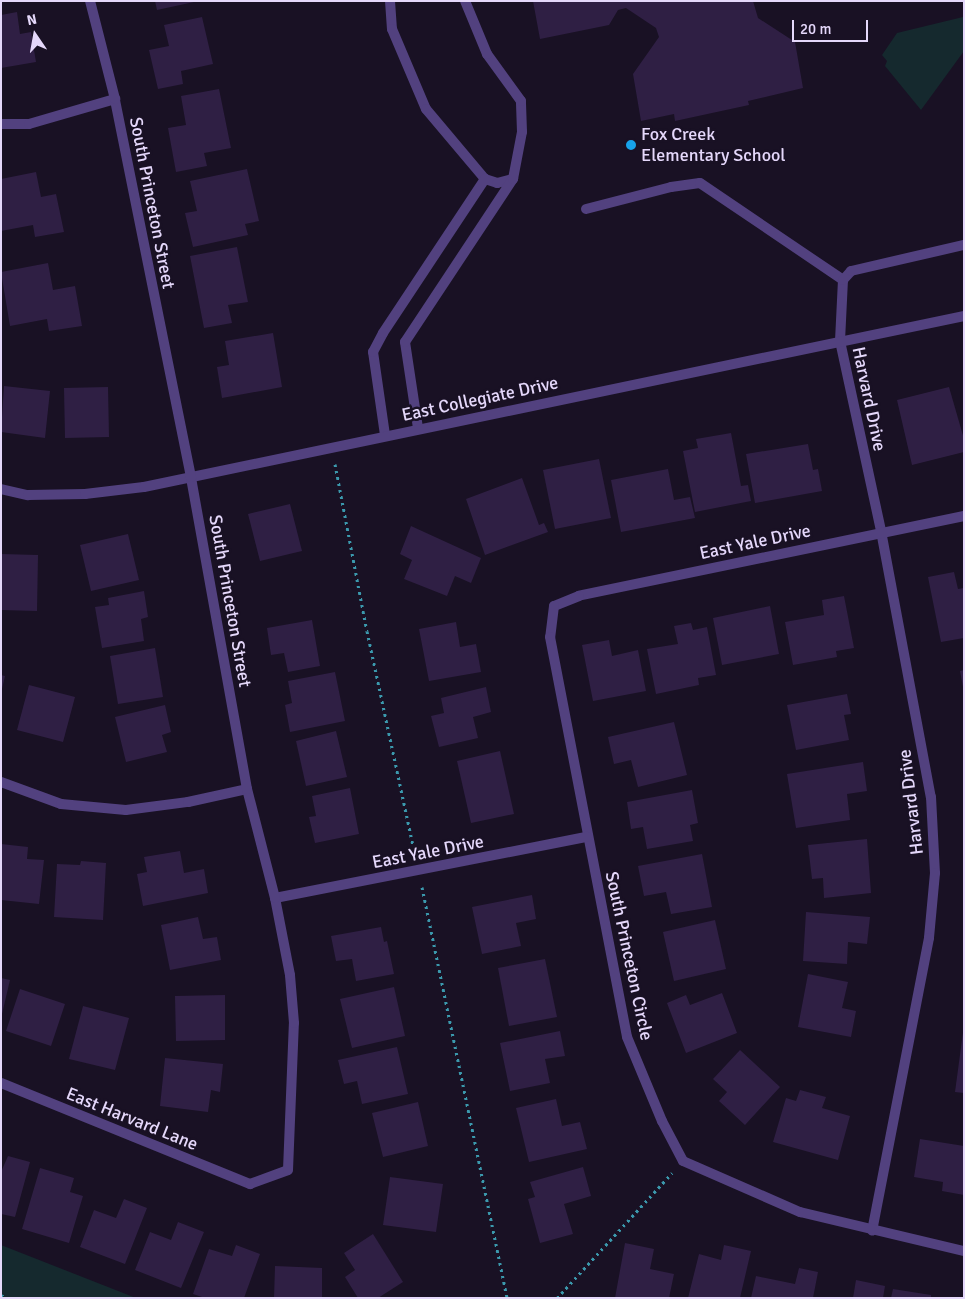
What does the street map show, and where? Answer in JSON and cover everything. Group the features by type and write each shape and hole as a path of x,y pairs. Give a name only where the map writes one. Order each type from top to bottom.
{"street":[{"name":"South Princeton Street","path":"90,1 115,99 191,477 247,789 275,898 290,975 294,1023 288,1170 250,1184"},
{"path":"390,1 392,28 426,109 486,179 497,183 513,179"},
{"path":"418,428 405,342 513,179 522,132 521,101 487,54 465,1"},
{"path":"1,124 30,124 115,99"},
{"path":"385,435 374,352 383,333 486,179"},
{"path":"586,208 671,187 700,183 843,280 851,271 964,245"},
{"name":"Harvard Drive","path":"843,280 840,341 882,531 930,797 935,874 929,938 872,1231"},
{"name":"East Collegiate Drive","path":"1,489 28,495 85,494 191,477 418,428 964,316"},
{"name":"East Yale Drive","path":"554,606 579,596 882,531 964,516"},
{"name":"South Princeton Circle","path":"554,606 550,637 627,1037 662,1121 683,1160"},
{"path":"1,782 61,804 126,810 188,802 247,789"},
{"name":"East Yale Drive","path":"275,898 587,837"},
{"name":"East Harvard Lane","path":"1,1083 250,1184"},
{"path":"683,1160 800,1212 872,1231 964,1251"}],"path":[{"path":"557,1298 683,1160"},
{"path":"1,1295 7,1298"}],"green space":[{"path":"963,17 964,51 921,110 885,66 887,61 882,55 897,33"},
{"path":"1,1245 136,1298 1,1298"}],"building":[{"path":"155,1 194,1 194,2 157,10"},
{"path":"533,1 753,1 758,18 795,42 803,88 748,101 749,105 675,121 674,114 641,121 633,74 659,37 656,28 626,8 618,10 609,25 540,39"},
{"path":"17,12 20,34 31,32 36,62 1,68 1,15"},
{"path":"202,17 213,64 181,71 183,84 158,89 149,50 169,46 164,25"},
{"path":"219,89 231,148 204,153 207,166 176,172 168,128 186,125 181,96"},
{"path":"247,169 259,221 245,224 248,235 193,247 185,213 197,211 190,181"},
{"path":"36,172 41,197 56,194 64,232 35,237 33,225 1,231 1,179"},
{"path":"237,247 248,302 228,305 232,323 204,328 190,256"},
{"path":"48,263 53,290 75,286 82,326 49,331 47,319 10,326 1,272"},
{"path":"273,333 282,387 222,398 217,367 229,365 225,341"},
{"path":"4,386 50,391 45,438 1,432"},
{"path":"108,387 109,437 65,438 64,388"},
{"path":"949,387 964,439 964,452 912,465 897,400"},
{"path":"731,433 741,486 748,485 751,501 695,512 683,451 698,448 696,439"},
{"path":"808,444 813,470 818,469 822,491 755,503 746,454"},
{"path":"599,459 611,518 555,529 543,470"},
{"path":"668,469 674,500 690,497 695,518 621,532 611,480"},
{"path":"522,478 539,525 544,523 548,532 485,555 466,499"},
{"path":"290,504 302,551 260,561 248,514"},
{"path":"411,526 481,558 471,583 455,576 447,596 404,579 412,560 400,554"},
{"path":"128,534 139,580 91,591 80,545"},
{"path":"1,554 38,555 37,611 1,610"},
{"path":"954,572 958,589 964,588 964,638 941,642 928,577"},
{"path":"144,591 148,617 141,619 144,641 102,648 95,607 109,605 108,598"},
{"path":"844,596 854,648 836,651 837,657 793,665 785,622 824,615 822,600"},
{"path":"770,606 779,654 722,665 713,618"},
{"path":"312,620 320,666 288,672 284,653 271,655 267,628"},
{"path":"456,622 460,647 476,644 481,672 429,681 419,629"},
{"path":"691,623 693,630 707,627 716,675 698,678 699,685 656,694 647,649 678,644 674,626"},
{"path":"609,640 612,656 638,650 646,691 593,701 582,645"},
{"path":"155,648 163,697 118,704 110,656"},
{"path":"964,670 964,687 963,687 960,671"},
{"path":"335,672 345,721 290,732 285,705 292,703 288,681"},
{"path":"1,675 5,676 2,689 1,689"},
{"path":"29,685 75,697 63,742 17,730"},
{"path":"486,687 491,712 473,717 478,738 439,747 431,716 444,713 441,698"},
{"path":"847,694 851,714 844,715 849,740 796,750 787,705"},
{"path":"165,705 171,732 162,735 167,752 126,762 115,717"},
{"path":"674,722 687,775 638,787 631,760 614,764 608,737"},
{"path":"336,731 347,777 306,786 296,741"},
{"path":"500,751 514,814 471,823 457,761"},
{"path":"863,762 867,791 847,794 850,820 796,828 787,774"},
{"path":"350,788 359,834 315,843 309,817 316,816 312,796"},
{"path":"692,790 698,823 690,825 693,841 647,849 643,827 631,829 627,802"},
{"path":"867,839 871,893 824,898 823,878 812,879 808,845"},
{"path":"1,844 28,847 27,859 44,860 39,904 1,900"},
{"path":"180,851 184,873 204,869 208,893 143,906 137,874 147,872 144,857"},
{"path":"702,854 712,907 671,914 666,892 644,896 638,866"},
{"path":"81,861 106,863 103,920 54,917 57,864 80,865"},
{"path":"532,895 536,919 516,923 521,946 482,954 472,907"},
{"path":"806,912 870,917 867,944 848,942 847,964 803,961"},
{"path":"198,917 203,939 217,937 221,960 170,970 161,925"},
{"path":"715,920 726,969 674,981 663,932"},
{"path":"381,927 384,942 387,941 394,974 356,981 352,959 336,961 331,936"},
{"path":"545,959 557,1017 509,1026 498,968"},
{"path":"808,974 848,982 842,1008 856,1011 851,1037 798,1027"},
{"path":"1,978 10,980 2,1014 1,1013"},
{"path":"394,987 405,1036 352,1048 340,999"},
{"path":"20,989 65,1004 51,1046 6,1031"},
{"path":"722,993 737,1033 686,1053 667,1003 686,995 690,1005"},
{"path":"225,995 225,1040 176,1041 175,996"},
{"path":"83,1006 129,1018 115,1070 69,1059"},
{"path":"964,1025 964,1093 955,1092"},
{"path":"560,1031 565,1056 545,1059 550,1083 510,1091 500,1043"},
{"path":"397,1047 408,1094 362,1104 357,1081 344,1084 338,1060"},
{"path":"740,1050 780,1087 745,1125 719,1101 727,1092 713,1079"},
{"path":"165,1058 223,1064 220,1092 211,1090 208,1112 160,1106"},
{"path":"800,1090 826,1097 822,1108 850,1116 838,1160 773,1142 786,1098 796,1101"},
{"path":"556,1099 562,1126 580,1122 587,1149 529,1162 516,1108"},
{"path":"418,1102 428,1146 383,1157 372,1113"},
{"path":"920,1139 964,1146 964,1195 942,1191 943,1182 914,1177"},
{"path":"8,1156 30,1162 15,1217 1,1214 1,1172"},
{"path":"583,1167 591,1196 564,1204 573,1234 540,1243 528,1199 535,1197 530,1182"},
{"path":"40,1168 74,1178 70,1192 83,1196 69,1243 22,1229"},
{"path":"390,1177 443,1184 436,1232 383,1225"},
{"path":"124,1199 147,1208 125,1264 80,1247 94,1210 116,1218"},
{"path":"178,1222 204,1232 181,1288 135,1270 150,1232 171,1240"},
{"path":"373,1234 403,1282 378,1298 358,1298 345,1277 355,1270 344,1253"},
{"path":"625,1243 654,1249 650,1269 674,1274 669,1298 615,1298"},
{"path":"236,1245 260,1254 244,1298 205,1298 193,1294 209,1249 232,1256"},
{"path":"724,1245 751,1251 740,1298 688,1298 699,1254 721,1260"},
{"path":"275,1266 322,1268 322,1298 274,1298"},
{"path":"799,1268 818,1272 813,1298 751,1298 756,1276 795,1284"},
{"path":"856,1280 885,1286 883,1298 853,1298"},
{"path":"893,1289 931,1295 931,1298 891,1298"}],"place":[{"name":"Fox Creek Elementary School","path":"631,145"}]}
